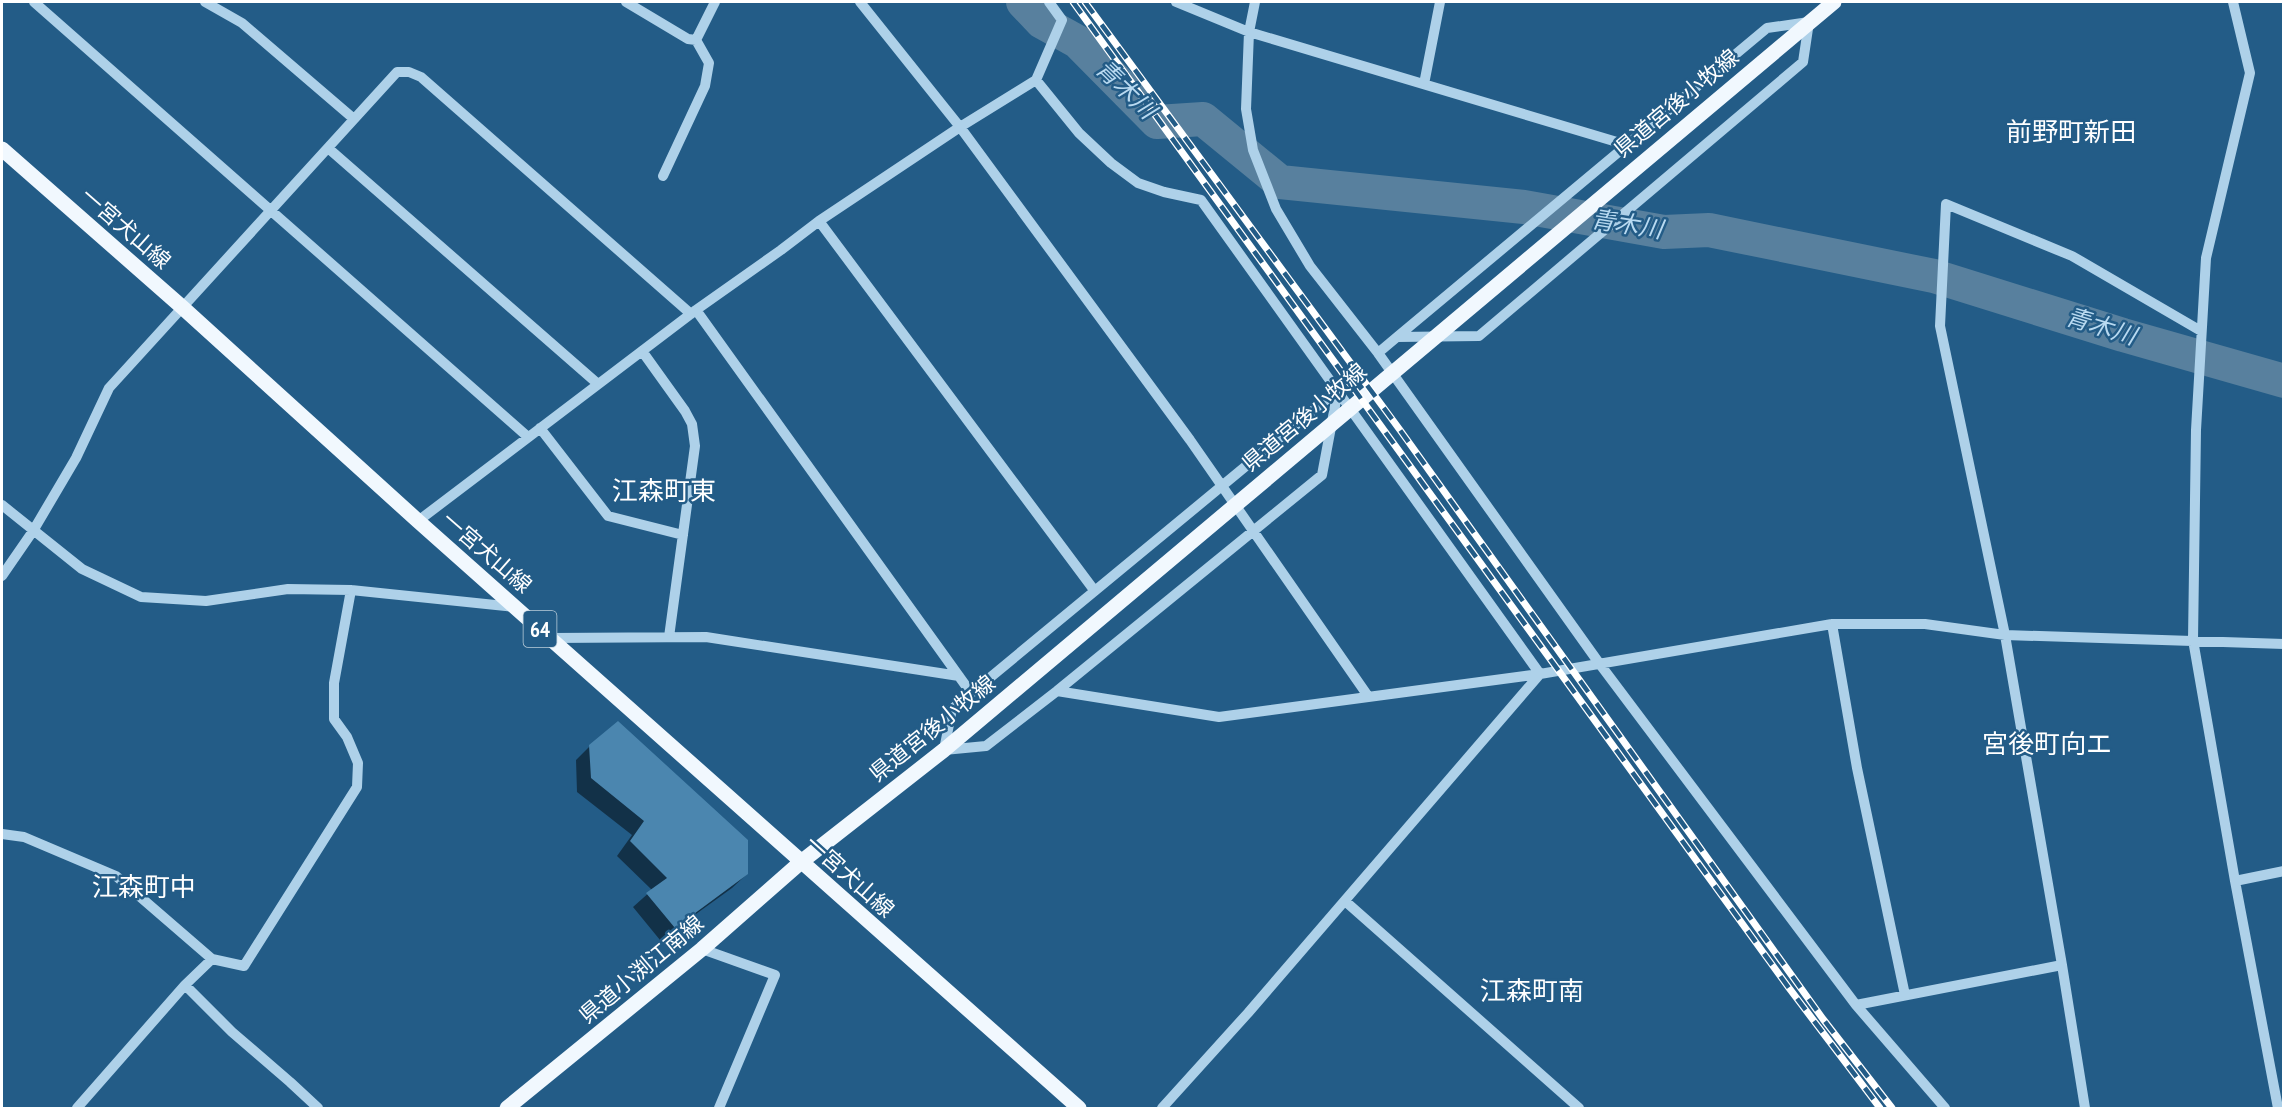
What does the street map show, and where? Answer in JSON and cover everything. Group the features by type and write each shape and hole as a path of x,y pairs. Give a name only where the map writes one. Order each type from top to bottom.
{"main road":[{"name":"県道宮後小牧線","path":"801,862 944,750 1834,2"},
{"name":"一宮犬山線","path":"2,149 182,307 417,521 1079,1108"},
{"name":"県道小渕江南線","path":"507,1108 702,949 801,862"}],"street":[{"path":"34,2 272,209 528,437"},
{"path":"205,2 242,23 354,119"},
{"path":"626,2 688,39 696,40"},
{"path":"696,40 715,2"},
{"path":"860,2 960,128 1221,484 1368,696"},
{"path":"417,521 693,312 819,221 1036,80 1062,20 1049,2"},
{"path":"1176,2 1249,32 1627,145"},
{"path":"1254,2 1249,32 1246,109 1253,150 1276,209 1310,266 1378,353 1599,663 1856,1005 1945,1108"},
{"path":"1424,84 1440,2"},
{"path":"2233,2 2250,73 2206,258 2196,429 2193,640 2278,1108"},
{"path":"1378,353 1397,337 1767,28 1809,22 1803,62 1479,336 1397,337"},
{"path":"663,176 705,86 709,63 696,40"},
{"path":"2,576 33,531 76,458 109,388 397,72 409,72 421,77 693,312 971,693"},
{"path":"1036,80 1079,133 1110,162 1138,183 1164,192 1201,200 1540,674"},
{"path":"328,148 598,384"},
{"path":"2085,1108 2005,635 1940,326 1946,204 2072,256 2201,331"},
{"path":"819,221 1094,590"},
{"path":"642,351 685,411 692,424 695,446 669,637"},
{"path":"1338,390 1322,475 1252,530 1058,692 986,746 944,750 952,709 1221,484 1338,390"},
{"path":"540,428 608,516 683,535"},
{"path":"2,505 82,569 141,597 206,601 288,589 351,590 515,607"},
{"path":"2,834 24,837 116,876 212,959 244,966 357,787 358,763 347,736 334,718 334,683 351,590"},
{"path":"1832,624 1857,768 1905,995"},
{"path":"1058,692 1220,717 1540,674 1832,624 1926,624 2005,635 2283,644"},
{"path":"551,638 706,637 959,676"},
{"path":"1162,1108 1345,901 1540,674"},
{"path":"2235,880 2283,871"},
{"path":"1345,901 1579,1108"},
{"path":"702,949 775,975 719,1108"},
{"path":"77,1108 185,985 212,959"},
{"path":"1856,1005 2062,965"},
{"path":"185,985 232,1032 318,1108"}],"building":[{"path":"618,721 748,840 748,874 675,928 646,893 667,878 630,841 644,821 591,778 589,745"}],"waterway":[{"name":"青木川","path":"1023,2 1042,22 1078,42 1157,122 1203,119 1280,182 1524,207 1664,232 1709,230 1934,276 2123,335 2284,381"}],"railway":[{"path":"1073,2 1789,988 1880,1108"},
{"path":"1085,2 1400,430 1823,1019 1892,1108"}],"district":[{"name":"前野町新田","path":"2071,131"},
{"name":"江森町東","path":"664,490"},
{"name":"宮後町向エ","path":"2047,743"},
{"name":"江森町中","path":"144,886"},
{"name":"江森町南","path":"1532,990"}]}
